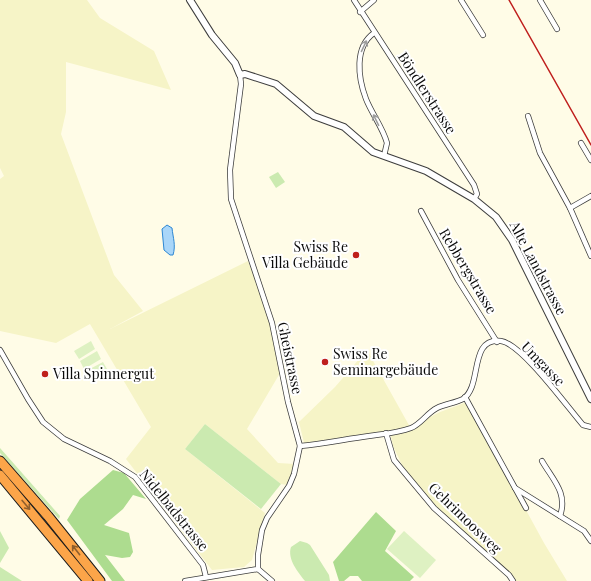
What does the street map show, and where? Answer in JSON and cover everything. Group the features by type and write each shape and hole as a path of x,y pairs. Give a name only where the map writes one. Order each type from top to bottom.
{"highway":[{"path":"0,461 52,520 100,581"},
{"path":"0,475 88,581"}],"street":[{"path":"190,0 212,35 235,63 240,75"},
{"name":"Böndlerstrasse","path":"354,0 360,12 474,185 476,194 474,199"},
{"path":"360,12 374,0"},
{"path":"461,0 483,35"},
{"path":"540,0 557,29"},
{"path":"374,32 368,37 360,54 360,72 366,99 386,139 387,146 384,156"},
{"name":"Alte Landstrasse","path":"240,75 246,74 276,84 314,116 344,127 373,152 426,171 474,199 496,217 512,240 591,399"},
{"name":"Gheistrasse","path":"240,75 241,84 230,170 231,199 272,323 288,402 300,446 294,474 289,486 267,518 262,530 258,555 258,568"},
{"path":"528,116 540,153 570,208 591,256"},
{"path":"581,143 591,160"},
{"path":"570,208 591,196"},
{"name":"Rebbergstrasse","path":"421,211 458,280 497,342"},
{"path":"300,446 386,433 413,427 431,412 466,397 474,382 479,354 487,345 497,342"},
{"name":"Umgasse","path":"497,342 504,342 521,354 548,382 583,425 591,427"},
{"name":"Nidelbadstrasse","path":"0,350 43,422 64,439 127,471 135,477 203,565 206,577"},
{"path":"466,397 526,508"},
{"name":"Gehrimoosweg","path":"386,433 394,460 434,508 509,575 513,581"},
{"path":"542,461 563,498 564,505 560,516"},
{"path":"515,488 584,532 591,541"},
{"path":"185,581 258,568 272,581"}],"shaded area":[{"path":"0,0 87,0 100,18 154,51 171,90 66,62 66,112 61,134 114,275 143,311 110,329 248,261 272,322 283,368 247,429 278,463 295,464 287,485 281,484 205,424 185,449 265,513 252,560 244,567 212,570 126,459 151,427 90,324 56,343 0,331 0,179 4,176 0,168"},
{"path":"367,350 410,427 440,412 467,402 544,543 567,581 514,581 432,503 403,467 393,446 390,431 304,443 299,422 335,387"}],"green space":[{"path":"278,172 285,182 276,188 269,177"},
{"path":"91,341 95,349 79,359 74,351"},
{"path":"97,351 101,359 84,369 80,361"},
{"path":"103,362 107,369 90,379 86,371"},
{"path":"205,424 281,484 261,509 185,449"},
{"path":"0,448 60,516 59,519 0,453"},
{"path":"113,470 124,473 146,499 133,495 123,509 104,525 129,533 133,552 130,557 122,558 105,555 125,581 112,581 67,520 80,499"},
{"path":"376,512 396,531 385,551 414,577 410,581 362,581 358,576 350,576 344,581 339,581 333,562"},
{"path":"0,531 9,548 0,563"},
{"path":"404,531 436,560 420,578 387,549"},
{"path":"300,541 310,545 329,575 330,581 305,581 299,574 292,561 290,552 291,547"},
{"path":"0,567 22,581 0,581"}],"water":[{"path":"167,225 172,228 174,245 173,255 170,255 164,250 162,229"}],"railway":[{"path":"509,0 591,145"}],"place":[{"name":"Swiss Re Villa Gebäude","path":"356,255"},
{"name":"Swiss Re Seminargebäude","path":"325,362"},
{"name":"Villa Spinnergut","path":"45,374"}]}
